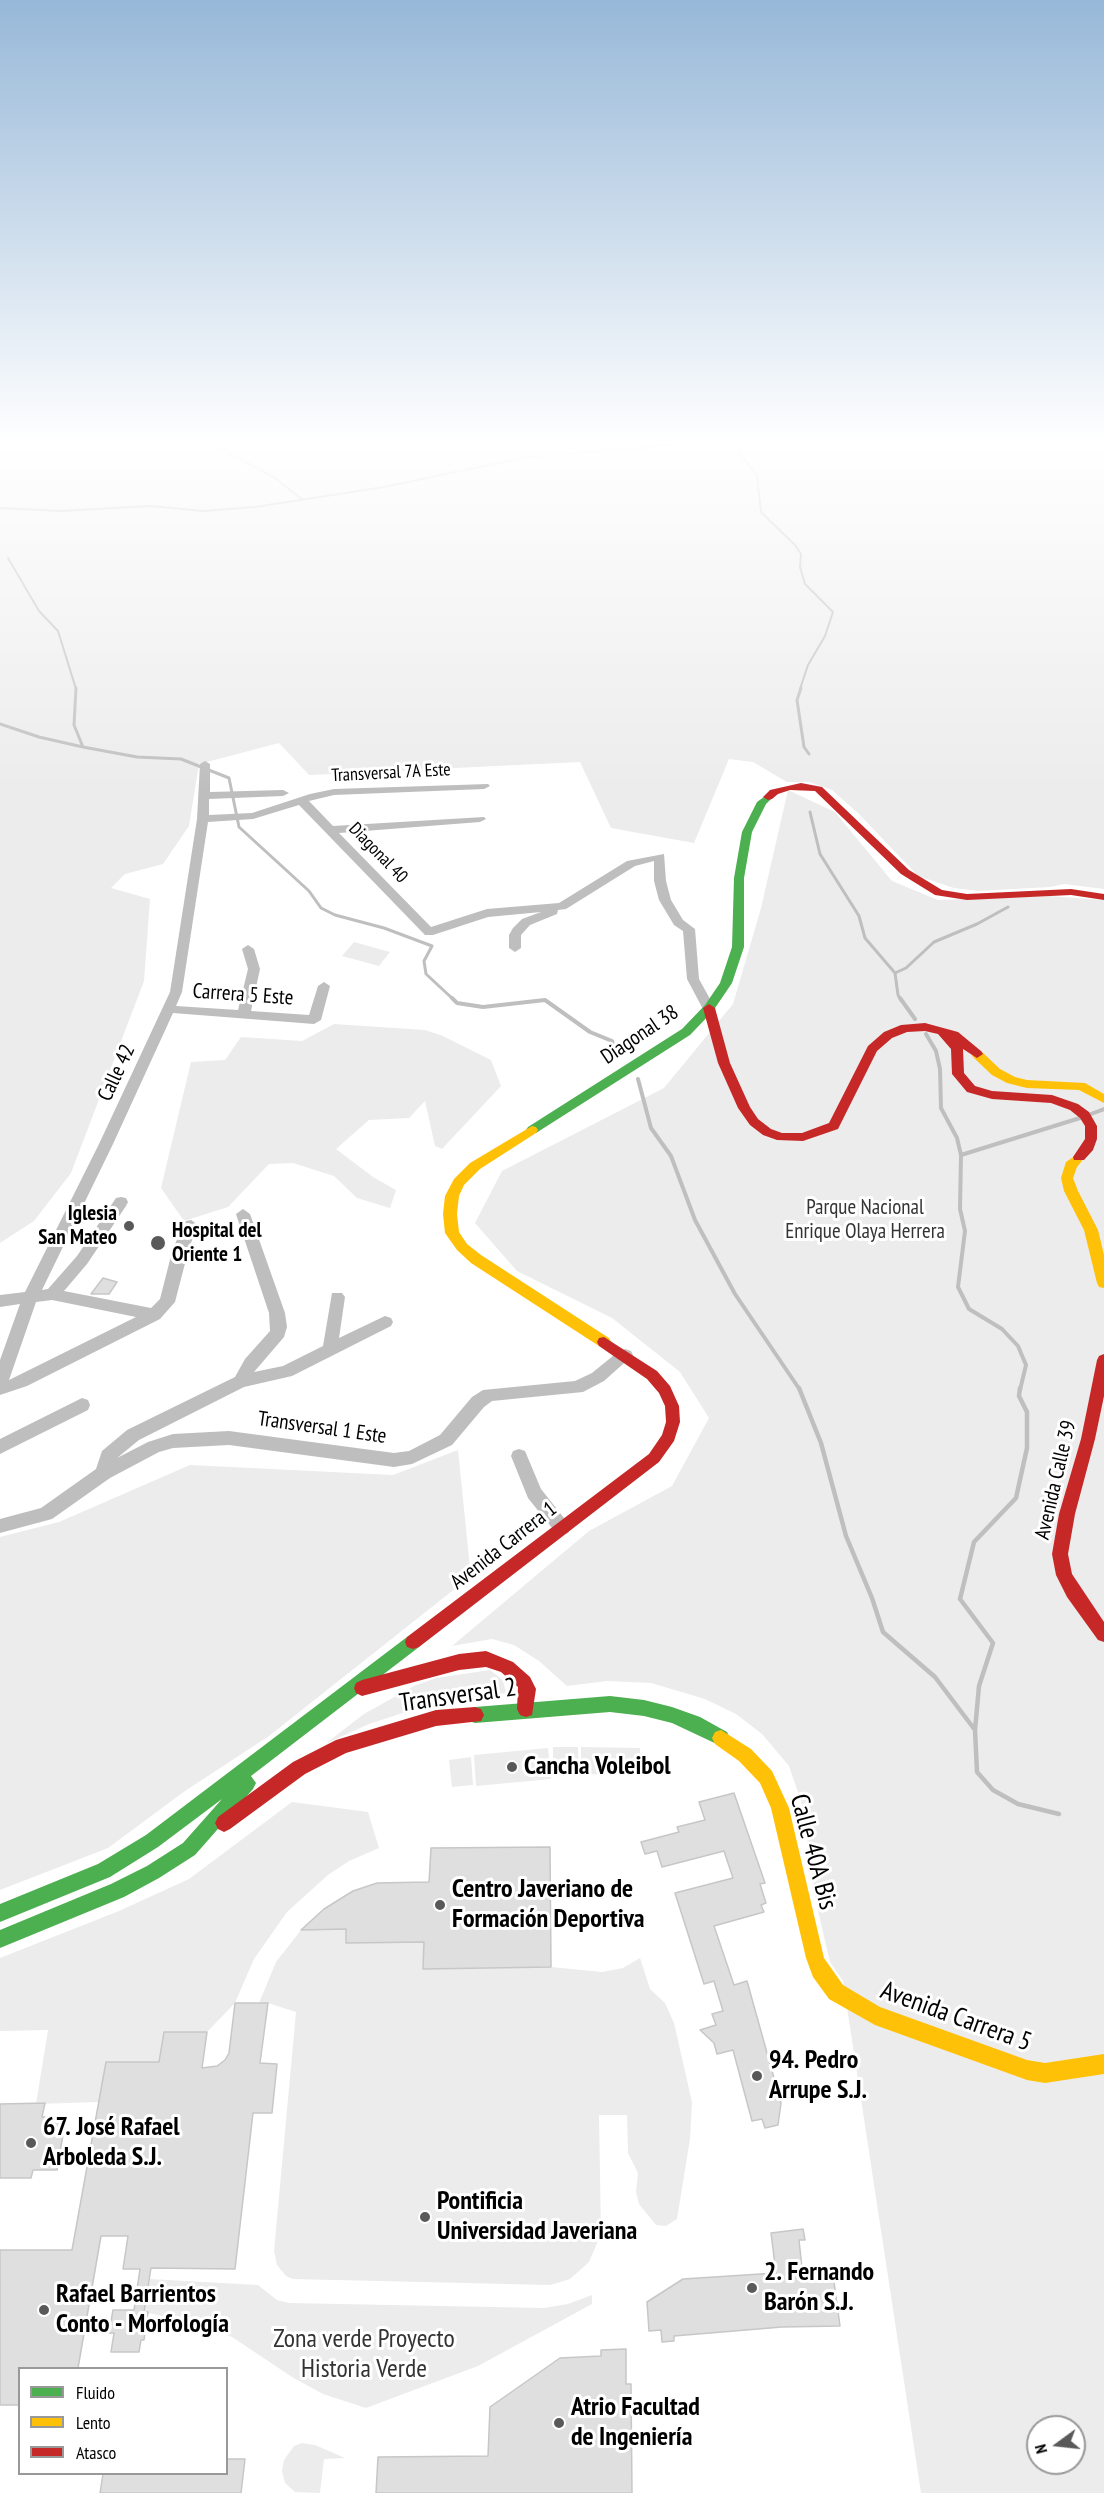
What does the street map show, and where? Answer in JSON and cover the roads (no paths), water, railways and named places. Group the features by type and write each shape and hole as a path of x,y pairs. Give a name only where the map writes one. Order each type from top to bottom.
{"main road":[{"name":"Diagonal 38","path":"625,1355 476,1259 462,1247 452,1233 450,1214 452,1196 459,1182 475,1166 686,1032 709,1008 726,984 738,947 739,878 747,832 762,802 774,792 784,788 801,786 818,789 879,845 896,865 919,883 939,893 967,897 1071,892 1104,897"},
{"path":"709,1008 724,1063 744,1108 754,1122 767,1132 782,1137 803,1137 834,1126 872,1049 888,1035 905,1028 937,1029 961,1039 996,1072 1011,1080 1027,1084 1081,1086 1104,1099"},
{"path":"937,1029 952,1040 957,1048 958,1074 971,1089 992,1095 1052,1099 1074,1107 1085,1115 1091,1126 1091,1139 1088,1147 1071,1165 1067,1178 1071,1191 1091,1230 1104,1283"},
{"name":"Avenida Carrera 1","path":"0,1913 80,1882 128,1858 279,1746 654,1458 669,1437 673,1422 672,1406 665,1390 652,1375 625,1355"},
{"name":"Avenida Calle 39","path":"1104,1360 1088,1439 1066,1514 1060,1554 1064,1575 1073,1592 1104,1635"},
{"path":"349,1692 459,1662 486,1659 507,1667 524,1682 528,1689 526,1709"},
{"name":"Transversal 2","path":"189,1849 299,1768 342,1746 385,1731 436,1718 610,1704 644,1708 694,1723"},
{"name":"Calle 40A Bis","path":"694,1723 745,1755 766,1777 780,1808 815,1958"},
{"name":"Avenida Carrera 1","path":"0,1939 117,1892 189,1849 279,1746"},
{"name":"Avenida Carrera 5","path":"815,1958 827,1983 853,2004 1003,2063 1046,2073 1067,2072 1104,2064"}],"street":[{"name":"Calle 42","path":"0,1382 30,1298 57,1247 179,981 203,819 205,764"},
{"name":"Transversal 7A Este","path":"203,819 253,816 334,792 484,786"},
{"path":"204,796 283,794"},
{"name":"Diagonal 40","path":"301,800 429,932 487,913 562,906"},
{"path":"331,830 480,819"},
{"path":"515,948 515,935 526,922 562,906 631,863 660,856 660,881 665,900 678,922 689,928 693,979 709,1008"},
{"path":"244,1013 254,969 248,949"},
{"name":"Carrera 5 Este","path":"168,1009 314,1020 324,986"},
{"path":"52,1294 82,1260 121,1202"},
{"path":"241,1381 251,1363 278,1334 279,1327 277,1313 243,1214"},
{"path":"0,1389 21,1382 154,1315 167,1302 181,1248 192,1225"},
{"path":"57,1247 82,1260"},
{"path":"0,1301 52,1294 154,1315"},
{"path":"330,1350 337,1297"},
{"path":"104,1473 108,1456 133,1435 241,1381 286,1372 385,1323"},
{"name":"Transversal 1 Este","path":"0,1526 46,1514 104,1473 154,1447 173,1441 195,1438 229,1438 394,1460 412,1457 446,1440 478,1402 489,1395 577,1387 598,1377 625,1355"},
{"path":"0,1447 82,1405"},
{"path":"519,1456 534,1493 562,1528"}],"waterway":[{"path":"800,689 808,665 825,636 833,612 805,584 800,567 801,557"},
{"path":"8,558 39,611 58,631 76,689"},
{"path":"801,688 797,700 804,747 809,754"},
{"path":"76,689 74,725 83,747"},
{"path":"0,724 39,737 83,747"},
{"path":"83,747 137,757 181,759 229,778 239,827 309,891 321,908 335,915 384,928 432,946 424,961 426,974 454,1000"},
{"path":"810,812 820,854 859,916 865,938 895,973"},
{"path":"895,973 906,968 934,942 977,924 1008,907"},
{"path":"895,973 898,995 901,1000"},
{"path":"900,998 915,1019"},
{"path":"454,1000 457,1003 483,1007 545,1000 590,1032 612,1041 617,1058"},
{"path":"926,1034 936,1051 940,1069 941,1108 957,1138 961,1155"},
{"path":"638,1079 651,1128 671,1156 695,1220 735,1294 800,1389"},
{"path":"1091,1114 1104,1109"},
{"path":"961,1155 1080,1118"},
{"path":"961,1155 960,1209 965,1231 958,1287 969,1309 1002,1329 1018,1346 1026,1365 1020,1390"},
{"path":"975,1730 979,1686 993,1643 960,1599 974,1542 1016,1498 1027,1448 1027,1412 1019,1396 1020,1388"},
{"path":"800,1389 821,1443 846,1536 872,1598 883,1632 935,1677 975,1730"},
{"path":"975,1730 977,1772 993,1790 1018,1804 1059,1814"}],"place":[{"name":"Iglesia San Mateo","path":"129,1226"},
{"name":"Hospital del Oriente 1","path":"158,1243"},
{"name":"Cancha Voleibol","path":"512,1767"},
{"name":"Centro Javeriano de Formación Deportiva","path":"440,1905"},
{"name":"94. Pedro Arrupe S.J.","path":"757,2076"},
{"name":"67. José Rafael Arboleda S.J.","path":"31,2143"},
{"name":"Pontificia Universidad Javeriana","path":"425,2217"},
{"name":"2. Fernando Barón S.J.","path":"752,2288"},
{"name":"Rafael Barrientos Conto - Morfología","path":"44,2310"},
{"name":"Atrio Facultad de Ingeniería","path":"559,2423"}],"park label":[{"name":"Parque Nacional Enrique Olaya Herrera","path":"865,1220"},
{"name":"Zona verde Proyecto Historia Verde","path":"364,2355"}]}
